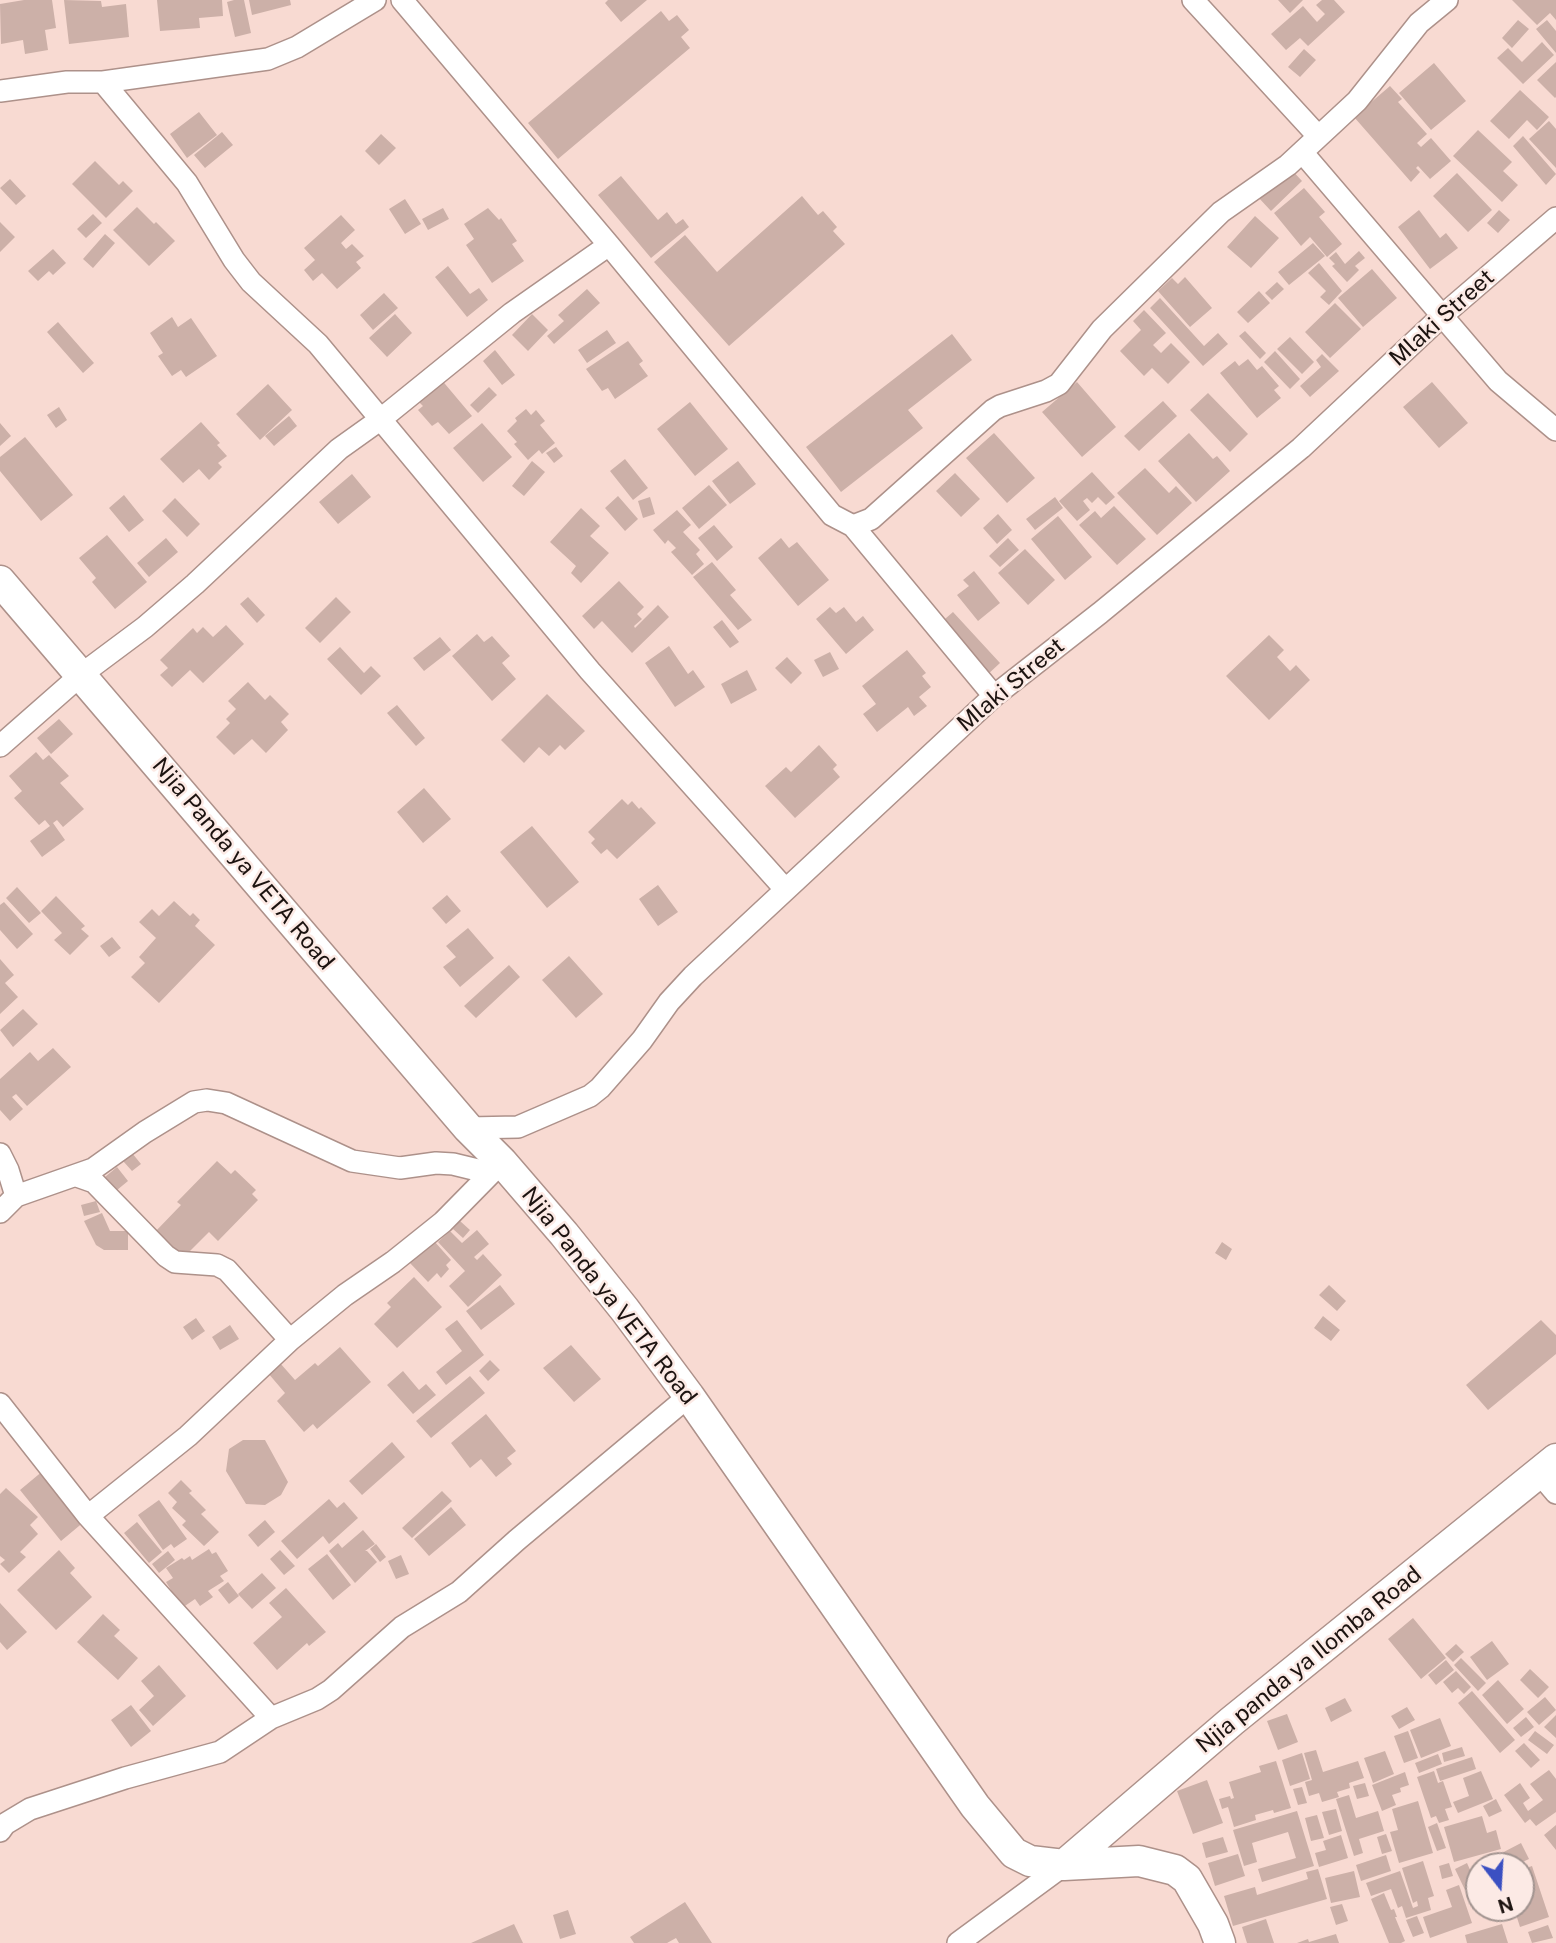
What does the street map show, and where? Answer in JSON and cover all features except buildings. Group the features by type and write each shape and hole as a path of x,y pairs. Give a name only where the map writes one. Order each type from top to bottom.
{"street":[{"path":"0,92 67,82 103,82 268,59 297,47 375,0"},
{"path":"402,0 609,244 832,515 853,526 994,696"},
{"path":"1193,0 1318,136"},
{"path":"853,526 872,519 993,410 1059,384 1102,330 1221,212 1288,165 1357,101 1419,23 1447,0"},
{"path":"103,82 187,183 234,260 251,282 318,344 590,671 785,889"},
{"path":"1302,152 1498,381 1556,430"},
{"name":"Mlaki Street","path":"468,1128 503,1129 532,1123 590,1096 600,1088 693,976 994,696 1301,448 1443,315 1556,218"},
{"path":"0,746 82,674 145,627 195,584 339,449 381,419 512,313 609,244"},
{"name":"Njia Panda ya VETA Road","path":"0,581 468,1128 496,1168 625,1310 689,1396 975,1806 1014,1853 1030,1861 1064,1865 1139,1861 1175,1870 1187,1879 1213,1924 1220,1943"},
{"path":"0,1212 16,1196 78,1176 101,1164 145,1132 194,1102 207,1100 226,1103 352,1161 400,1168 436,1163 496,1168"},
{"path":"0,1154 16,1196"},
{"path":"88,1516 188,1436 290,1340 443,1222 496,1168"},
{"path":"78,1176 94,1182 175,1262 217,1265 227,1270 290,1340"},
{"path":"0,1831 5,1824 30,1809 125,1778 219,1752 271,1718 317,1699 331,1690 402,1627 459,1592 689,1396"},
{"path":"0,1404 88,1516 271,1718"},
{"name":"Njia panda ya Ilomba Road","path":"1064,1865 1233,1721 1550,1475"},
{"path":"958,1943 1064,1865"}]}
